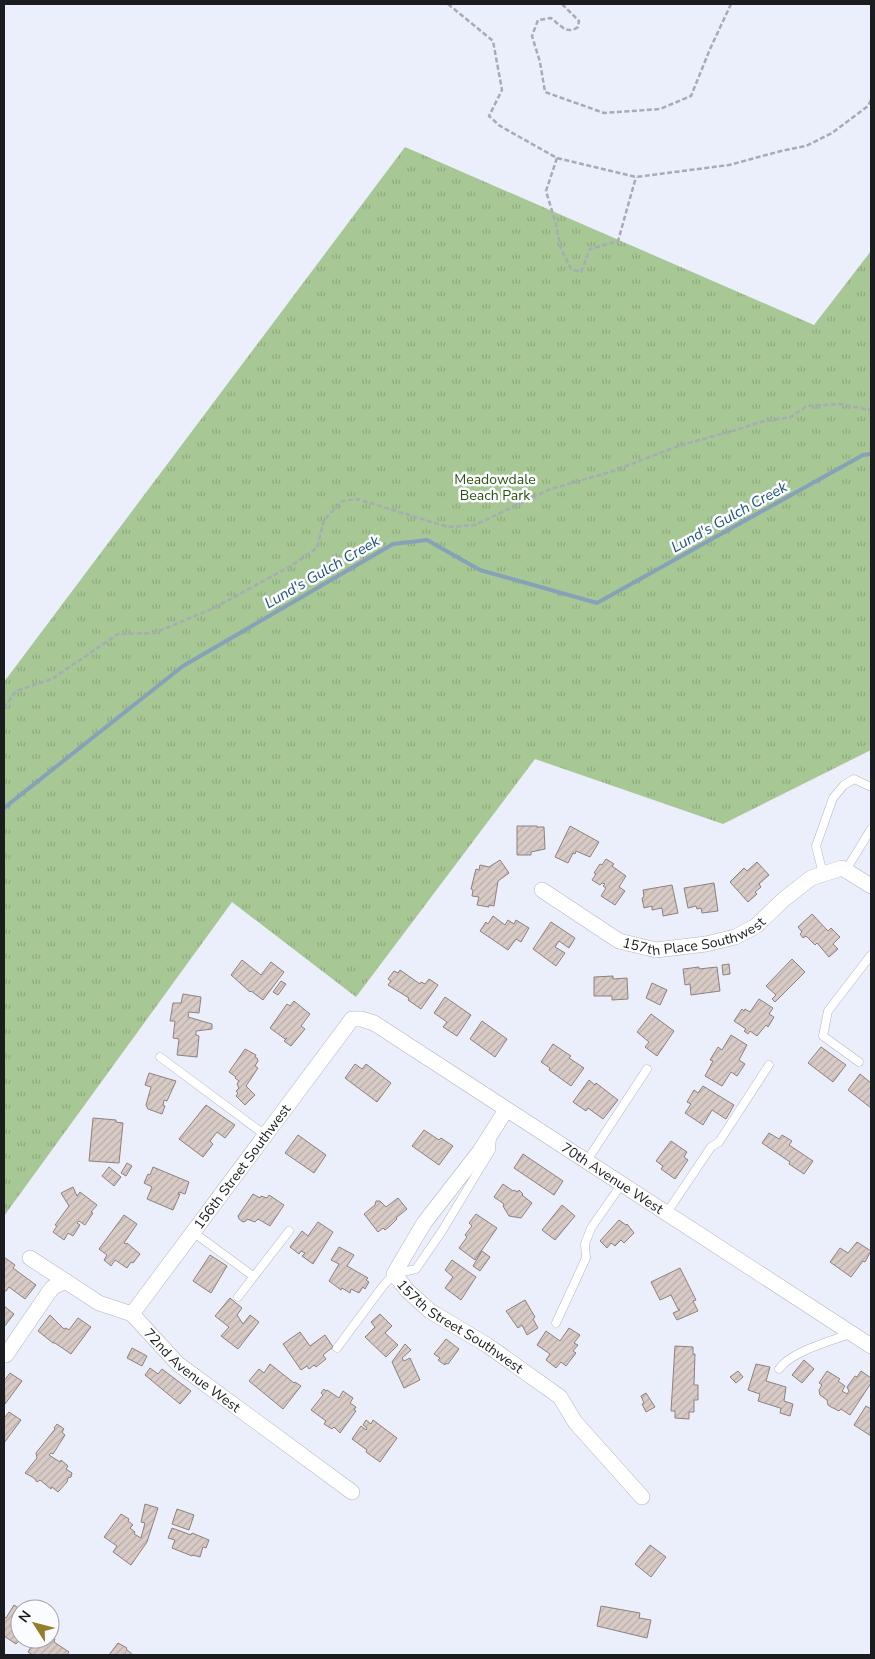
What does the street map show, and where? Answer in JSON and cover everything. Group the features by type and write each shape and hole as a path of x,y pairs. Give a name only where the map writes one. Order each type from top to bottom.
{"street":[{"name":"157th Place Southwest","path":"542,890 619,941 656,950 706,944 735,937 756,926 783,900 811,878 844,869"},
{"path":"844,869 871,886"},
{"name":"70th Avenue West","path":"352,1019 361,1019 374,1023 871,1346"},
{"name":"156th Street Southwest","path":"132,1314 352,1019"},
{"name":"157th Street Southwest","path":"506,1110 480,1151 424,1223 394,1274 407,1290 430,1311 487,1345 560,1397 575,1422 642,1497"},
{"name":"72nd Avenue West","path":"30,1258 99,1303 132,1314 178,1364 352,1492"},
{"path":"6,1355 49,1292 66,1281"}],"lane":[{"path":"823,874 816,846 833,798 844,785 854,778 871,787"},
{"path":"844,869 871,829"},
{"path":"859,1062 824,1036 828,1012 871,954"},
{"path":"160,1057 265,1135"},
{"path":"666,1214 711,1147 719,1142 769,1065"},
{"path":"586,1162 648,1069"},
{"path":"556,1323 586,1258 585,1244 591,1228 621,1185"},
{"path":"238,1297 290,1231"},
{"path":"193,1232 253,1276"},
{"path":"337,1348 394,1274"},
{"path":"779,1369 784,1362 794,1356 852,1334"}],"path":[{"path":"448,4 493,41 502,90 490,116 500,126 557,158 636,177 729,165 806,146 832,133 868,106 871,100"},
{"path":"562,4 579,21 578,28 573,31 567,30 551,18 538,20 532,36 540,62 545,92 604,113 660,109 691,96 731,4"},
{"path":"557,158 546,191 556,224 561,250 571,270 581,272 590,248 618,242 636,177"},
{"path":"4,708 16,692 52,679 118,634 154,633 214,608 291,566 317,548 324,520 342,501 358,499 448,527 475,525 548,490 613,471 681,444 760,422 791,417 807,406 839,404 871,410"}],"green space":[{"name":"Meadowdale Beach Park","path":"405,147 814,325 871,251 871,750 723,824 535,759 356,997 232,902 4,1216 4,682"}],"building":[{"path":"517,826 544,827 545,849 531,852 531,855 517,855"},
{"path":"570,826 599,842 590,857 576,851 568,863 555,857"},
{"path":"606,859 626,876 619,887 625,891 615,905 601,896 606,888 603,886 605,884 602,883 600,885 592,880 600,864 602,865"},
{"path":"500,860 509,873 498,881 494,906 477,905 479,897 472,896 473,890 471,889 476,869 479,870 480,865 489,867"},
{"path":"757,862 769,875 759,884 761,887 755,892 757,894 748,902 730,882 744,868 747,871"},
{"path":"714,883 718,911 702,913 701,908 697,909 696,906 688,908 684,888"},
{"path":"672,885 678,913 663,916 662,908 652,910 652,906 644,908 643,890"},
{"path":"812,914 828,931 831,928 840,937 833,944 838,949 829,957 817,943 815,945 806,936 803,938 800,934 802,932 798,927"},
{"path":"493,916 505,925 508,920 514,924 516,920 529,928 521,942 516,939 508,950 480,931"},
{"path":"551,922 575,938 569,948 559,941 555,947 565,953 556,966 533,949"},
{"path":"792,959 805,972 775,1002 772,999 776,995 766,986"},
{"path":"242,960 261,975 271,962 284,972 263,1000 250,992 231,975"},
{"path":"729,964 730,974 723,975 722,965"},
{"path":"699,967 699,969 717,967 720,991 691,995 690,984 685,985 683,969"},
{"path":"400,970 420,984 421,982 425,984 429,979 438,985 421,1009 408,1000 409,998 388,985 391,981 388,979 394,971 398,973"},
{"path":"613,976 613,979 627,978 628,999 612,1000 612,996 594,996 594,977"},
{"path":"281,981 286,984 278,995 273,992"},
{"path":"652,983 667,990 660,1005 646,998"},
{"path":"183,994 201,997 199,1013 189,1012 188,1017 212,1024 212,1029 196,1031 196,1035 199,1036 197,1057 177,1055 179,1039 173,1038 175,1021 170,1021 173,1003 181,1003"},
{"path":"445,997 471,1015 457,1036 443,1027 447,1022 434,1013"},
{"path":"759,999 773,1008 769,1014 774,1017 768,1027 766,1025 757,1036 750,1031 748,1034 744,1031 746,1029 734,1021 742,1009 750,1012"},
{"path":"294,1001 310,1014 301,1026 305,1029 291,1046 284,1041 287,1038 285,1039 270,1028 287,1004 290,1006"},
{"path":"651,1014 674,1031 657,1056 645,1047 649,1042 637,1032"},
{"path":"482,1021 507,1039 495,1057 470,1039"},
{"path":"731,1035 747,1045 739,1060 745,1064 737,1076 731,1072 722,1086 705,1076 713,1061 710,1060 718,1047 722,1050"},
{"path":"553,1044 571,1056 569,1058 584,1068 571,1086 541,1062"},
{"path":"821,1047 846,1065 833,1082 808,1063"},
{"path":"245,1049 256,1055 255,1057 258,1061 255,1066 258,1068 246,1086 255,1095 245,1105 236,1096 239,1081 229,1072"},
{"path":"355,1064 362,1069 366,1064 391,1083 377,1102 345,1078"},
{"path":"149,1073 176,1081 167,1101 164,1100 163,1105 165,1106 162,1114 148,1109 146,1105 151,1087 145,1085"},
{"path":"860,1074 871,1083 871,1108 848,1090"},
{"path":"589,1080 595,1085 596,1083 618,1100 603,1119 588,1108 586,1111 573,1102"},
{"path":"703,1086 734,1105 726,1119 712,1110 703,1125 685,1113 691,1104 687,1102 694,1090 698,1093"},
{"path":"206,1105 235,1125 225,1138 217,1132 210,1141 213,1144 203,1157 179,1139"},
{"path":"93,1118 116,1120 116,1122 123,1123 119,1163 89,1161"},
{"path":"424,1130 439,1140 441,1138 453,1146 439,1165 412,1146"},
{"path":"769,1133 779,1139 782,1135 792,1141 789,1145 813,1161 804,1174 762,1143"},
{"path":"298,1135 326,1155 314,1173 285,1153"},
{"path":"671,1141 687,1152 684,1157 688,1160 675,1179 661,1169 663,1166 656,1161"},
{"path":"523,1154 563,1181 554,1195 514,1168"},
{"path":"127,1163 132,1166 126,1176 121,1173"},
{"path":"109,1167 121,1177 114,1186 102,1176"},
{"path":"153,1167 189,1182 185,1194 179,1192 178,1194 180,1194 173,1210 147,1199 152,1187 144,1183"},
{"path":"503,1184 513,1191 517,1192 519,1190 532,1203 521,1218 509,1216 503,1206 504,1204 494,1197"},
{"path":"73,1187 77,1196 80,1192 97,1205 91,1212 93,1213 85,1225 79,1221 77,1223 80,1225 73,1236 68,1233 64,1240 53,1232 57,1226 55,1225 69,1206 61,1193"},
{"path":"253,1194 260,1198 261,1196 267,1198 269,1195 284,1205 270,1226 258,1219 255,1222 247,1219 243,1222 239,1219 238,1216"},
{"path":"398,1198 407,1209 385,1230 383,1228 378,1232 364,1214 375,1205 376,1201 380,1201 386,1207"},
{"path":"562,1205 575,1216 555,1240 542,1230"},
{"path":"476,1214 497,1228 475,1260 459,1248 472,1226 469,1223"},
{"path":"124,1215 137,1224 124,1243 127,1243 140,1254 127,1268 115,1260 111,1266 104,1260 107,1255 99,1249"},
{"path":"619,1220 627,1224 634,1233 624,1243 621,1240 615,1246 611,1243 607,1248 600,1241"},
{"path":"318,1222 333,1232 313,1264 302,1256 305,1253 301,1251 299,1254 290,1247 302,1231 308,1236"},
{"path":"857,1242 871,1251 865,1262 863,1261 851,1277 830,1262 840,1248 848,1253"},
{"path":"339,1247 354,1255 347,1266 368,1278 366,1280 369,1282 365,1289 363,1287 359,1293 351,1289 350,1293 342,1288 341,1290 329,1281 339,1264 331,1260"},
{"path":"482,1251 490,1257 480,1271 473,1266"},
{"path":"210,1255 227,1266 211,1293 193,1281"},
{"path":"4,1257 15,1265 13,1268 36,1285 25,1299 9,1287 4,1291"},
{"path":"452,1260 476,1277 461,1300 445,1288 453,1277 445,1270"},
{"path":"680,1268 696,1300 693,1301 698,1311 677,1320 673,1313 680,1310 671,1295 660,1300 651,1282"},
{"path":"230,1298 242,1308 237,1315 243,1324 250,1315 259,1322 238,1349 221,1336 229,1327 215,1316"},
{"path":"525,1300 535,1317 533,1319 538,1328 527,1335 522,1325 518,1328 506,1311"},
{"path":"4,1306 14,1314 4,1327"},
{"path":"380,1314 392,1326 385,1333 398,1345 386,1357 365,1337 375,1327 371,1322"},
{"path":"50,1315 64,1329 69,1330 78,1318 91,1327 71,1354 38,1331"},
{"path":"569,1328 580,1335 574,1343 578,1345 573,1351 576,1353 566,1366 561,1362 556,1368 546,1360 550,1354 537,1345 546,1331 560,1341"},
{"path":"300,1332 310,1346 325,1335 333,1347 323,1355 326,1359 316,1367 314,1365 309,1369 307,1366 301,1370 283,1344"},
{"path":"446,1339 459,1349 448,1364 446,1363 445,1365 434,1354"},
{"path":"405,1344 411,1350 402,1358 404,1361 410,1358 420,1380 404,1388 392,1362"},
{"path":"675,1346 693,1347 693,1354 695,1354 694,1385 698,1385 698,1400 694,1400 694,1412 689,1412 689,1419 675,1418 675,1411 671,1411"},
{"path":"132,1348 147,1356 142,1366 127,1358"},
{"path":"804,1360 814,1369 802,1383 792,1375"},
{"path":"270,1364 294,1383 301,1386 283,1409 249,1381 259,1369 264,1373"},
{"path":"756,1364 770,1367 766,1381 786,1387 784,1401 793,1404 790,1416 780,1413 781,1408 758,1401 760,1394 748,1390"},
{"path":"150,1368 158,1374 162,1369 191,1391 180,1404 145,1375"},
{"path":"738,1371 743,1377 736,1383 730,1377"},
{"path":"827,1371 840,1379 838,1381 845,1386 842,1391 847,1394 849,1391 847,1387 861,1371 871,1378 871,1383 850,1415 841,1409 839,1411 828,1405 827,1400 820,1395 819,1390 822,1385 819,1383"},
{"path":"10,1373 22,1381 5,1404 4,1381"},
{"path":"324,1389 339,1398 343,1391 353,1398 350,1403 356,1407 354,1410 356,1411 340,1433 334,1427 332,1429 324,1424 326,1421 311,1410 323,1395 321,1393"},
{"path":"646,1393 655,1407 646,1412 641,1396"},
{"path":"866,1406 871,1409 871,1436 854,1425"},
{"path":"9,1412 21,1420 4,1443 4,1416"},
{"path":"366,1420 371,1424 373,1420 397,1438 380,1462 352,1439 361,1426 366,1430 367,1428 363,1425"},
{"path":"57,1424 64,1429 62,1432 65,1435 53,1454 49,1455 60,1462 61,1460 68,1466 66,1469 72,1473 71,1477 68,1478 67,1482 58,1492 40,1480 37,1482 25,1473 37,1458 36,1453"},
{"path":"145,1504 158,1508 147,1542 131,1565 113,1552 117,1546 104,1537 121,1514 129,1519 128,1521 133,1525 130,1528 135,1532 134,1534 141,1538 145,1523 141,1522"},
{"path":"177,1509 194,1515 189,1530 172,1524"},
{"path":"172,1528 209,1540 206,1548 203,1547 200,1557 172,1548 175,1540 168,1538"},
{"path":"650,1545 666,1557 651,1577 635,1564"},
{"path":"601,1606 640,1613 639,1618 651,1620 647,1638 597,1626"},
{"path":"10,1612 10,1640 4,1636 4,1617 6,1618"},
{"path":"118,1643 127,1648 133,1655 109,1655"},
{"path":"60,1646 69,1652 67,1655 33,1655 28,1652 30,1649 60,1649"}],"waterway":[{"name":"Lund's Gulch Creek","path":"4,808 183,666 393,544 427,540 480,570 597,603 863,455 871,454"}]}
